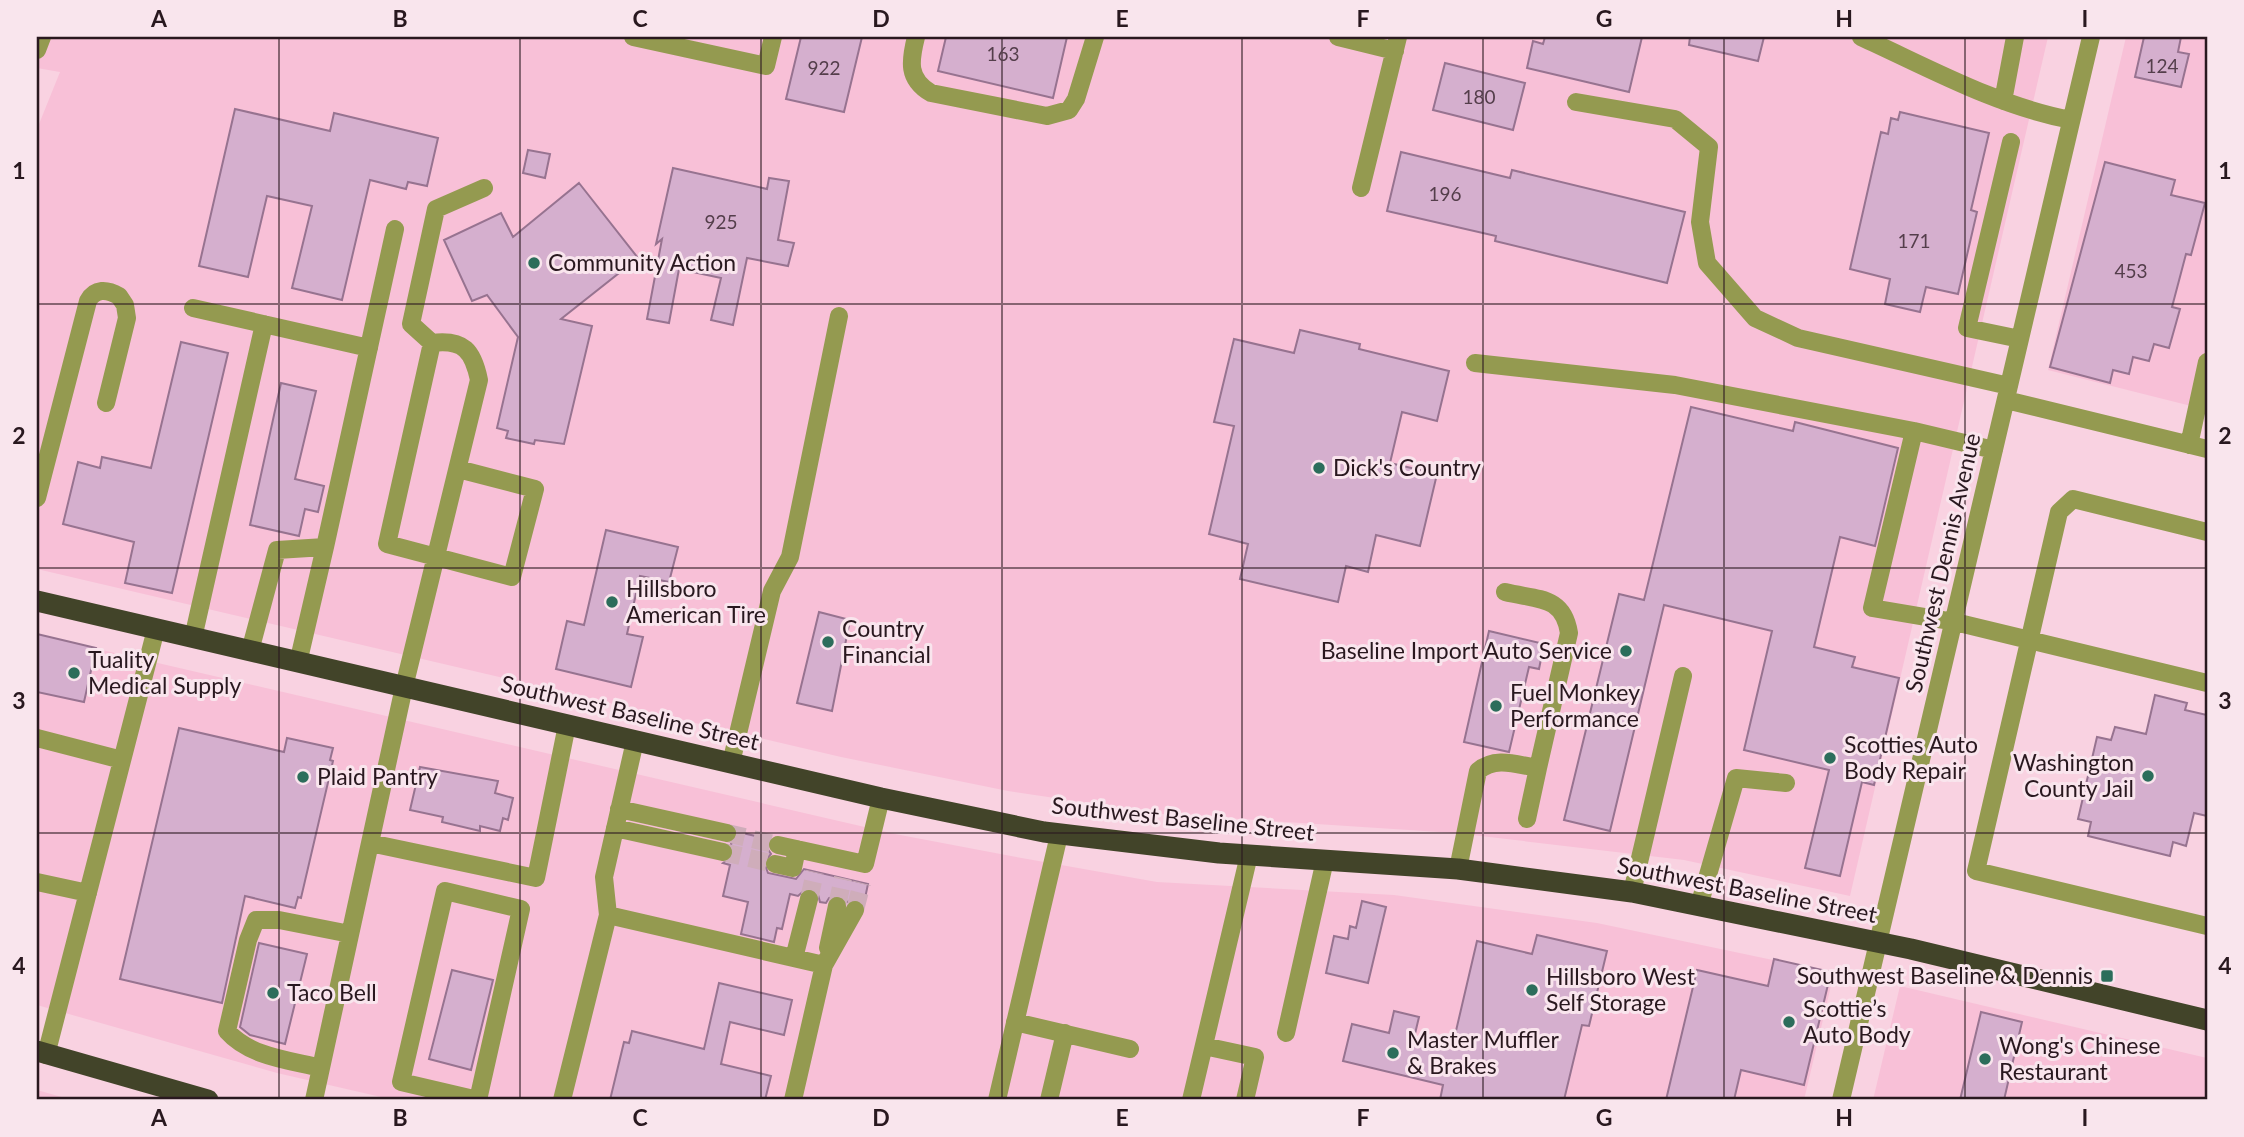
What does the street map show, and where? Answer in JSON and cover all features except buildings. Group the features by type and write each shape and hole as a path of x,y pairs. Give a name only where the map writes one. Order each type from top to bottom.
{"highway":[{"name":"Southwest Baseline Street","path":"37,601 881,798 1059,835 1249,855 1458,869 1632,892 1879,943 2207,1020"},
{"path":"41,1053 208,1100"}],"street":[{"path":"37,50 42,37"},
{"path":"633,37 766,66 773,37"},
{"path":"916,37 910,60 912,75 920,86 931,93 1046,116 1069,110 1076,99 1095,37"},
{"path":"1338,37 1396,44 1361,188"},
{"path":"1861,37 2033,113 2071,120"},
{"path":"2003,101 2015,37"},
{"name":"Southwest Dennis Avenue","path":"1841,1100 2091,37"},
{"path":"1576,103 1675,119 1709,147 1700,222 1707,263 1755,318 1798,338 2207,449"},
{"path":"2011,142 1967,328 2020,339"},
{"path":"314,1100 404,687 479,380 470,354 462,346 449,341 432,343 411,324 436,209 484,188"},
{"path":"299,663 395,229"},
{"path":"37,498 88,301 92,294 101,290 119,296 125,305 127,318 106,403"},
{"path":"193,308 369,348"},
{"path":"731,763 772,591 790,557 839,316"},
{"path":"193,638 264,324"},
{"path":"432,343 387,544 512,577 535,489 458,470"},
{"path":"2189,445 2207,362"},
{"path":"1475,363 1675,385 1914,431 1994,450"},
{"path":"1914,431 1872,608 1955,622 2207,683"},
{"path":"2207,533 2073,499 2059,512 1976,871 2207,926"},
{"path":"250,651 277,550 325,547"},
{"path":"1505,592 1557,605 1566,615 1569,633 1527,819"},
{"path":"41,1053 88,893 156,629"},
{"path":"1632,892 1683,676"},
{"path":"370,843 536,878 567,725"},
{"path":"37,738 122,760"},
{"path":"562,1100 608,915 604,877 635,741"},
{"path":"1458,869 1478,771 1488,762 1538,768"},
{"path":"1699,906 1736,778 1786,783"},
{"path":"843,878 856,862 881,798"},
{"path":"619,808 727,833"},
{"path":"615,828 723,852"},
{"path":"997,1100 1059,835"},
{"path":"778,845 797,849 817,863 856,862"},
{"path":"775,864 793,868 797,849"},
{"path":"1191,1100 1249,855"},
{"path":"1286,1033 1325,860"},
{"path":"856,862 862,883"},
{"path":"486,901 492,869"},
{"path":"37,882 88,893"},
{"path":"444,891 521,909 478,1100 466,1099 401,1082 444,891"},
{"path":"794,958 808,899"},
{"path":"793,1100 837,906"},
{"path":"824,965 855,910"},
{"path":"608,915 824,965"},
{"path":"321,1068 250,1050 238,1044 227,1031 248,940 256,919 279,919 350,934"},
{"path":"1015,1022 1130,1049"},
{"path":"1049,1100 1065,1033"},
{"path":"1204,1046 1255,1057 1245,1100"}],"shaded area":[{"path":"37,37 2048,37 1850,896 1684,860 1455,833 1163,814 1008,791 841,757 37,569 37,129 60,72 37,68"},
{"path":"2126,37 2207,37 2207,410 2048,370"},
{"path":"37,635 895,834 1011,856 1157,882 1394,895 1597,923 1834,973 1804,1100 394,1100 277,1073 37,1005"},
{"path":"1900,986 2207,1058 2207,1100 1873,1100"},
{"path":"37,1090 72,1100 37,1100"}],"tunnel":[{"path":"727,833 778,845"},
{"path":"723,852 775,864"},
{"path":"809,899 815,872"},
{"path":"837,906 843,878"},
{"path":"855,910 862,883"}],"place":[{"name":"Community Action","path":"534,263"},
{"name":"Dick's Country","path":"1319,468"},
{"name":"Hillsboro American Tire","path":"612,602"},
{"name":"Country Financial","path":"828,642"},
{"name":"Baseline Import Auto Service","path":"1626,651"},
{"name":"Tuality Medical Supply","path":"74,673"},
{"name":"Fuel Monkey Performance","path":"1496,706"},
{"name":"Scotties Auto Body Repair","path":"1830,758"},
{"name":"Washington County Jail","path":"2148,776"},
{"name":"Plaid Pantry","path":"303,777"},
{"name":"Southwest Baseline & Dennis","path":"2107,976"},
{"name":"Hillsboro West Self Storage","path":"1532,990"},
{"name":"Taco Bell","path":"273,993"},
{"name":"Scottie’s Auto Body","path":"1789,1022"},
{"name":"Master Muffler & Brakes","path":"1393,1053"},
{"name":"Wong's Chinese Restaurant","path":"1985,1059"}]}
